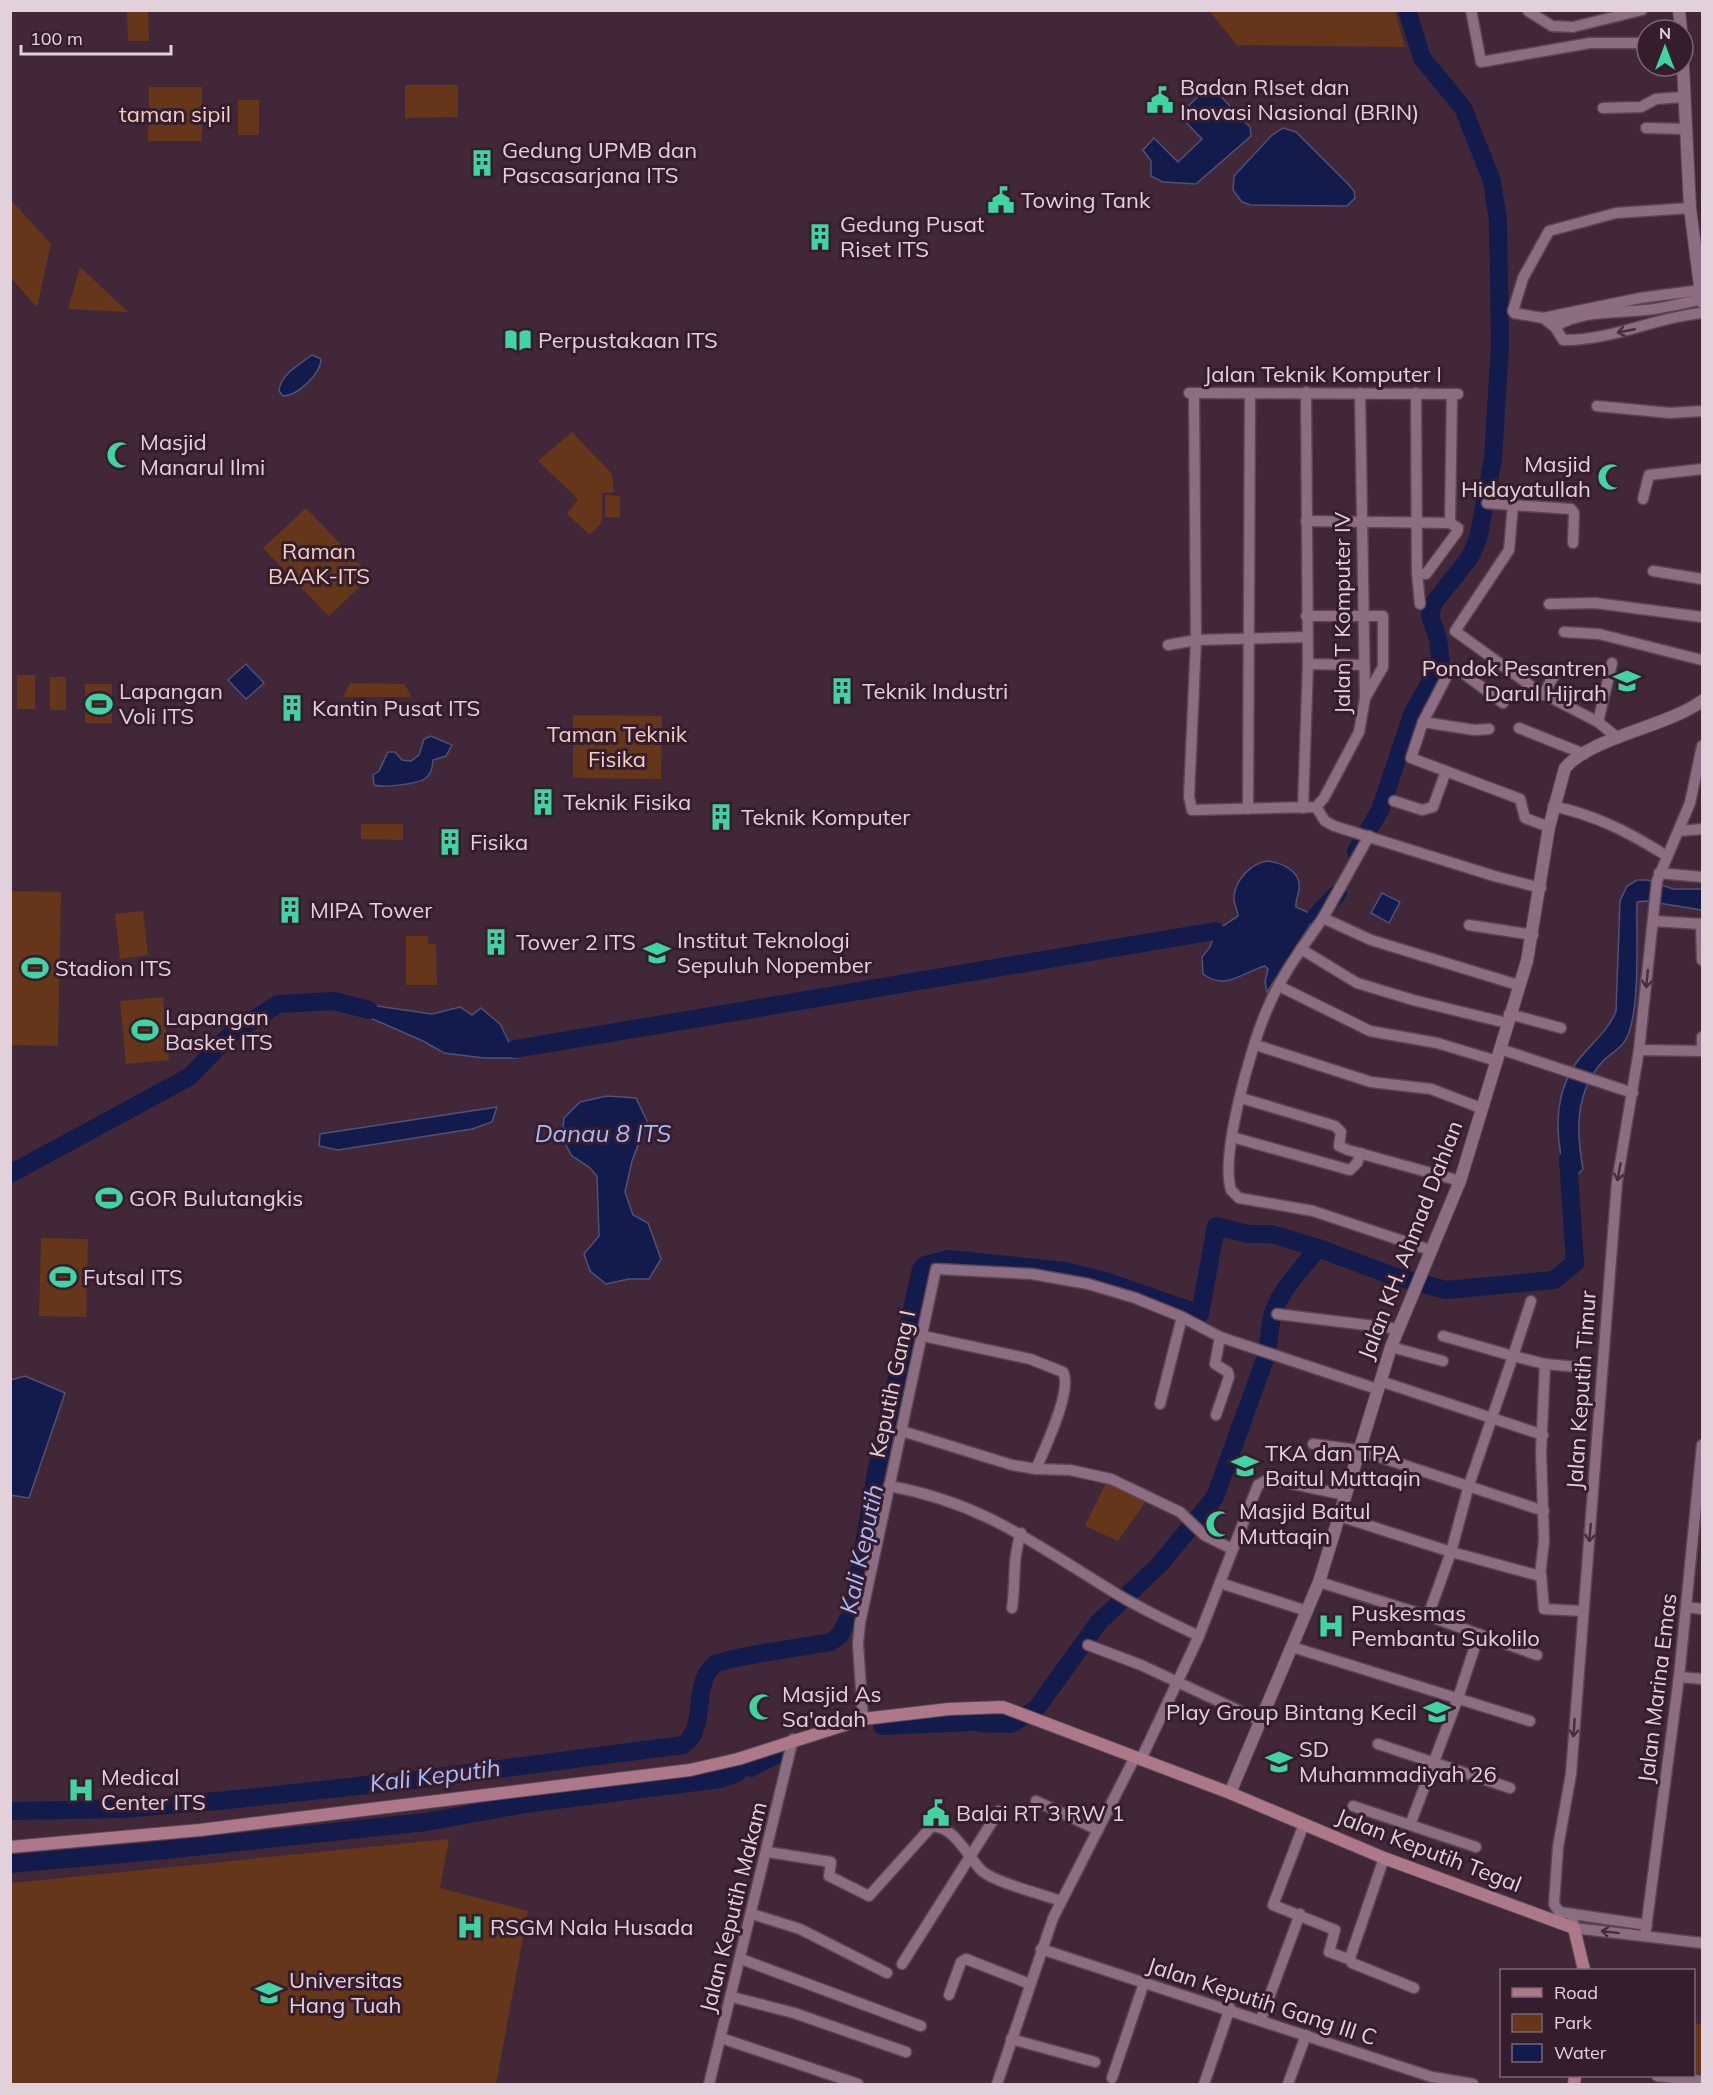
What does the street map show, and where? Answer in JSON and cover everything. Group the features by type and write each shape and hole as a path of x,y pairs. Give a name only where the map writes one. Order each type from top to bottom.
{"main road":[{"name":"Jalan Keputih Tegal","path":"863,1719 972,1708 1011,1709 1230,1793 1384,1857 1574,1928"},
{"path":"10,1847 200,1830 713,1766 863,1719"},
{"path":"1574,1928 1584,1969"}],"street":[{"path":"1471,10 1481,62 1590,43 1635,43"},
{"path":"1528,11 1552,26 1573,27 1642,10"},
{"path":"1683,78 1690,207 1702,297"},
{"path":"1603,108 1641,107 1656,99 1684,97"},
{"path":"1646,128 1685,129"},
{"path":"1690,207 1616,213 1549,231 1523,278 1513,311 1543,318 1555,327 1563,340 1576,340 1634,330 1668,317 1702,313"},
{"path":"1555,327 1605,313 1647,310 1702,297"},
{"path":"1543,318 1640,298 1702,297"},
{"path":"1647,310 1651,324"},
{"path":"1303,808 1308,664 1306,638 1306,392"},
{"name":"Jalan Teknik Komputer I","path":"1196,640 1191,393 1455,394 1450,523"},
{"path":"1248,809 1250,393"},
{"name":"Jalan T Komputer IV","path":"1316,807 1324,798 1359,732 1365,698 1360,393"},
{"path":"1416,393 1417,573 1420,604"},
{"path":"1597,406 1670,413 1702,411"},
{"path":"1643,499 1650,475 1702,469"},
{"path":"1487,503 1571,509 1574,513 1573,543"},
{"path":"1514,505 1509,550 1455,631 1544,695 1598,722 1617,738"},
{"path":"1306,521 1418,520 1450,523 1458,528 1426,574 1417,573"},
{"path":"1653,572 1702,579"},
{"path":"1549,604 1595,603 1702,617"},
{"path":"1306,616 1380,615 1384,618 1383,667 1365,698"},
{"path":"1564,632 1599,634 1702,660"},
{"path":"1168,645 1196,640 1306,638"},
{"path":"1196,640 1189,804 1192,810 1316,807 1325,821 1335,826 1494,876 1541,888"},
{"path":"1598,722 1612,663"},
{"path":"1308,664 1364,665"},
{"path":"1503,703 1459,669 1451,668 1423,722 1411,758 1520,800 1524,817 1549,827"},
{"path":"1544,695 1558,669"},
{"name":"Jalan KH. Ahmad Dahlan","path":"1230,1793 1319,1582 1391,1347 1460,1181 1533,935 1553,806 1565,768 1571,761 1584,754 1702,701"},
{"path":"1423,722 1474,730 1489,729"},
{"path":"1519,728 1584,754"},
{"name":"Jalan Keputih Timur","path":"1572,1915 1556,1911 1554,1904 1558,1847 1571,1774 1617,1182 1639,1050 1658,877 1700,780 1702,746"},
{"path":"1394,801 1422,810 1433,807 1446,771"},
{"path":"1553,806 1585,813 1624,829 1667,856"},
{"path":"1679,831 1702,829"},
{"path":"1365,834 1323,918 1301,949 1265,1012 1232,1137 1229,1155 1229,1183 1239,1198 1313,1211 1430,1250"},
{"path":"1658,877 1702,877"},
{"path":"1323,918 1371,939 1518,986"},
{"path":"1653,921 1702,924 1702,960"},
{"path":"1469,925 1533,935"},
{"path":"1301,949 1357,983 1413,1000 1561,1028"},
{"path":"1279,986 1370,1031 1437,1043 1497,1062"},
{"path":"1639,1050 1702,1051 1702,1037"},
{"path":"1256,1045 1371,1082 1431,1089 1481,1108"},
{"path":"1500,1049 1558,1066 1633,1093"},
{"path":"1241,1098 1335,1126 1341,1132 1339,1146 1348,1150 1460,1181"},
{"path":"1232,1137 1350,1170 1357,1163 1361,1153"},
{"name":"Keputih Gang I","path":"863,1719 858,1635 936,1269 1061,1278 1136,1298 1182,1317"},
{"path":"1428,1616 1531,1301"},
{"path":"1278,1314 1399,1329"},
{"path":"1160,1404 1182,1317 1220,1337 1543,1435"},
{"path":"923,1336 1030,1359 1061,1371 1066,1381 1053,1425 1036,1469"},
{"path":"1443,1336 1545,1364 1578,1368"},
{"path":"1216,1415 1229,1377 1228,1372 1215,1365 1220,1337"},
{"path":"1391,1347 1443,1361"},
{"path":"1545,1364 1544,1511 1538,1575 1544,1609 1583,1611"},
{"path":"902,1431 1012,1465 1036,1469 1070,1470 1111,1479 1189,1518 1200,1532 1232,1549"},
{"path":"1313,1444 1358,1450 1544,1511"},
{"name":"Jalan Marina Emas","path":"1646,1930 1686,1607 1697,1553 1702,1445"},
{"path":"997,2085 1041,1949 1061,1902 1138,1758 1199,1636 1256,1489 1262,1481 1269,1479 1345,1495"},
{"path":"889,1486 956,1504 1021,1533 1127,1600 1199,1636"},
{"path":"1339,1515 1451,1551 1538,1575"},
{"path":"1012,1608 1016,1582 1014,1554 1021,1533"},
{"path":"1319,1582 1428,1616 1537,1655"},
{"path":"1220,1583 1307,1611"},
{"path":"1686,1607 1702,1609"},
{"path":"1410,1825 1458,1698 1479,1634"},
{"path":"1088,1645 1259,1720"},
{"path":"1292,1647 1530,1721"},
{"path":"1679,1677 1702,1679"},
{"name":"Jalan Keputih Makam","path":"709,2085 794,1739"},
{"path":"1378,1744 1510,1788"},
{"path":"1036,1801 1098,1830"},
{"path":"1353,1806 1476,1847"},
{"path":"902,1964 968,1855 999,1810"},
{"path":"1304,1824 1273,1905 1335,1930 1329,1952 1414,1988"},
{"path":"768,1852 830,1862 828,1874 832,1878 870,1896 933,1826 940,1827 954,1838 988,1875 1061,1902"},
{"path":"1351,1960 1384,1857"},
{"path":"752,1914 800,1929 887,1973"},
{"path":"1261,2019 1300,1914"},
{"path":"1646,1930 1574,1928 1572,1915 1646,1930 1702,1943"},
{"name":"Jalan Keputih Gang III C","path":"1041,1949 1230,2008 1432,2077 1473,2085"},
{"path":"741,1959 921,2026"},
{"path":"949,1995 961,1962 966,1959 1030,1984"},
{"path":"1112,2078 1144,1983"},
{"path":"732,1997 794,2013 906,2052"},
{"path":"1204,2085 1230,2008"},
{"path":"1288,2085 1306,2035"},
{"path":"721,2038 858,2085"},
{"path":"1011,2039 1095,2062"},
{"path":"1666,2077 1702,2081"}],"green space":[{"path":"127,11 148,11 149,41 128,41"},
{"path":"1209,11 1395,11 1405,47 1237,45"},
{"path":"405,85 458,85 458,117 405,118"},
{"name":"taman sipil","path":"149,87 202,87 202,141 148,141"},
{"path":"238,100 259,100 259,135 238,135"},
{"path":"10,199 51,244 37,307 11,278"},
{"path":"80,267 128,312 68,309"},
{"path":"572,432 612,474 614,492 602,493 602,522 590,535 567,514 578,499 538,461"},
{"path":"605,495 620,496 620,518 605,517"},
{"name":"Raman BAAK-ITS","path":"306,508 371,576 329,616 263,548"},
{"path":"17,675 35,675 35,709 17,709"},
{"path":"50,677 66,677 66,710 50,710"},
{"path":"350,683 404,684 412,697 343,697"},
{"name":"Lapangan Voli ITS","path":"85,684 112,684 112,723 85,723"},
{"name":"Taman Teknik Fisika","path":"573,715 662,716 661,779 573,778"},
{"path":"361,824 403,824 403,840 361,839"},
{"name":"Stadion ITS","path":"11,891 61,892 58,1046 11,1045"},
{"name":"Lapangan Basket ITS","path":"143,911 148,955 120,959 115,914"},
{"path":"406,936 428,936 428,944 436,944 437,985 406,985"},
{"name":"Lapangan Basket ITS","path":"163,997 169,1060 126,1064 120,1001"},
{"name":"Futsal ITS","path":"41,1238 88,1239 86,1317 39,1316"},
{"path":"1106,1483 1146,1501 1118,1541 1085,1526"},
{"name":"Universitas Hang Tuah","path":"449,1839 440,1888 528,1911 496,2084 11,2084 11,1883"},
{"path":"1695,2023 1702,2024 1702,2074 1695,2073"}],"water":[{"path":"1210,85 1250,127 1251,136 1196,184 1163,182 1151,176 1151,161 1143,150 1154,138 1178,162 1202,139 1179,115"},
{"path":"1283,128 1296,132 1354,191 1355,198 1347,206 1251,205 1242,202 1233,190 1234,176 1272,135"},
{"path":"312,355 321,359 313,377 295,392 283,396 279,391 283,380"},
{"path":"246,664 264,683 246,699 228,680"},
{"path":"431,736 452,745 446,756 433,760 431,772 426,778 401,785 374,785 373,775 379,771 388,752 395,752 402,760 411,761 419,755 424,739"},
{"path":"1268,861 1284,866 1294,873 1299,882 1296,907 1316,916 1267,992 1265,982 1268,969 1265,966 1226,981 1211,979 1203,974 1202,957 1210,947 1215,931 1238,916 1234,902 1237,884 1250,869"},
{"path":"1637,880 1648,880 1673,889 1702,889 1702,910 1646,901 1637,902 1636,992 1631,1026 1624,1042 1603,1061 1587,1085 1579,1126 1583,1169 1568,1184 1561,1154 1558,1124 1562,1094 1574,1066 1602,1033 1616,1011 1620,901 1627,886"},
{"path":"1382,893 1400,902 1389,923 1371,913"},
{"path":"370,1005 432,1014 460,1007 472,1015 481,1008 500,1024 517,1058 484,1058 444,1053 423,1041 366,1016"},
{"name":"Danau 8 ITS","path":"607,1096 636,1098 647,1121 632,1161 625,1192 633,1215 648,1223 661,1259 649,1279 629,1279 606,1284 590,1271 584,1254 599,1236 597,1176 589,1167 572,1156 562,1138 564,1118 580,1102"},
{"path":"497,1107 492,1122 472,1129 338,1150 319,1146 320,1134"},
{"path":"25,1376 65,1393 29,1498 10,1495 11,1380"}],"waterway":[{"path":"1356,852 1380,810 1413,712 1441,664 1438,639 1430,616 1433,604 1470,557 1478,539 1493,459 1500,345 1498,221 1492,181 1463,108 1422,58 1407,10"},
{"path":"1316,916 1338,893"},
{"path":"515,1049 1215,931"},
{"path":"10,1174 189,1077 231,1034 278,1004 334,1001 369,1010"},
{"path":"980,1723 1011,1724 1036,1709 1098,1623 1160,1564 1215,1497 1265,1359 1276,1304 1318,1248 1393,1276 1446,1290 1554,1280 1575,1263 1568,1159"},
{"name":"Kali Keputih","path":"10,1811 122,1809 228,1800 414,1780 683,1745 691,1738 695,1729 703,1684 714,1665 750,1655 831,1642 840,1635 853,1609 876,1473 921,1269 925,1265 949,1259 1065,1271 1105,1281 1200,1314 1216,1226 1248,1234 1271,1234 1318,1248"},
{"path":"882,1726 971,1722"},
{"path":"751,1768 785,1750"},
{"name":"Kali Keputih","path":"10,1864 426,1822 525,1804 720,1779 737,1773"}],"place":[{"name":"Badan RIset dan Inovasi Nasional (BRIN)","path":"1160,100"},
{"name":"Gedung UPMB dan Pascasarjana ITS","path":"482,163"},
{"name":"Towing Tank","path":"1001,200"},
{"name":"Gedung Pusat Riset ITS","path":"820,237"},
{"name":"Perpustakaan ITS","path":"518,340"},
{"name":"Masjid Manarul Ilmi","path":"120,455"},
{"name":"Masjid Hidayatullah","path":"1611,477"},
{"name":"Pondok Pesantren Darul Hijrah","path":"1627,681"},
{"name":"Teknik Industri","path":"842,691"},
{"name":"Lapangan Voli ITS","path":"99,704"},
{"name":"Kantin Pusat ITS","path":"292,708"},
{"name":"Teknik Fisika","path":"543,802"},
{"name":"Teknik Komputer","path":"721,817"},
{"name":"Fisika","path":"450,842"},
{"name":"MIPA Tower","path":"290,910"},
{"name":"Tower 2 ITS","path":"496,942"},
{"name":"Institut Teknologi Sepuluh Nopember","path":"657,953"},
{"name":"Stadion ITS","path":"35,968"},
{"name":"Lapangan Basket ITS","path":"145,1030"},
{"name":"GOR Bulutangkis","path":"109,1198"},
{"name":"Futsal ITS","path":"63,1277"},
{"name":"TKA dan TPA Baitul Muttaqin","path":"1245,1466"},
{"name":"Masjid Baitul Muttaqin","path":"1219,1524"},
{"name":"Puskesmas Pembantu Sukolilo","path":"1331,1626"},
{"name":"Masjid As Sa'adah","path":"762,1707"},
{"name":"Play Group Bintang Kecil","path":"1437,1712"},
{"name":"SD Muhammadiyah 26","path":"1279,1762"},
{"name":"Medical Center ITS","path":"81,1790"},
{"name":"Balai RT 3 RW 1","path":"936,1813"},
{"name":"RSGM Nala Husada","path":"470,1927"},
{"name":"Universitas Hang Tuah","path":"269,1993"}]}
